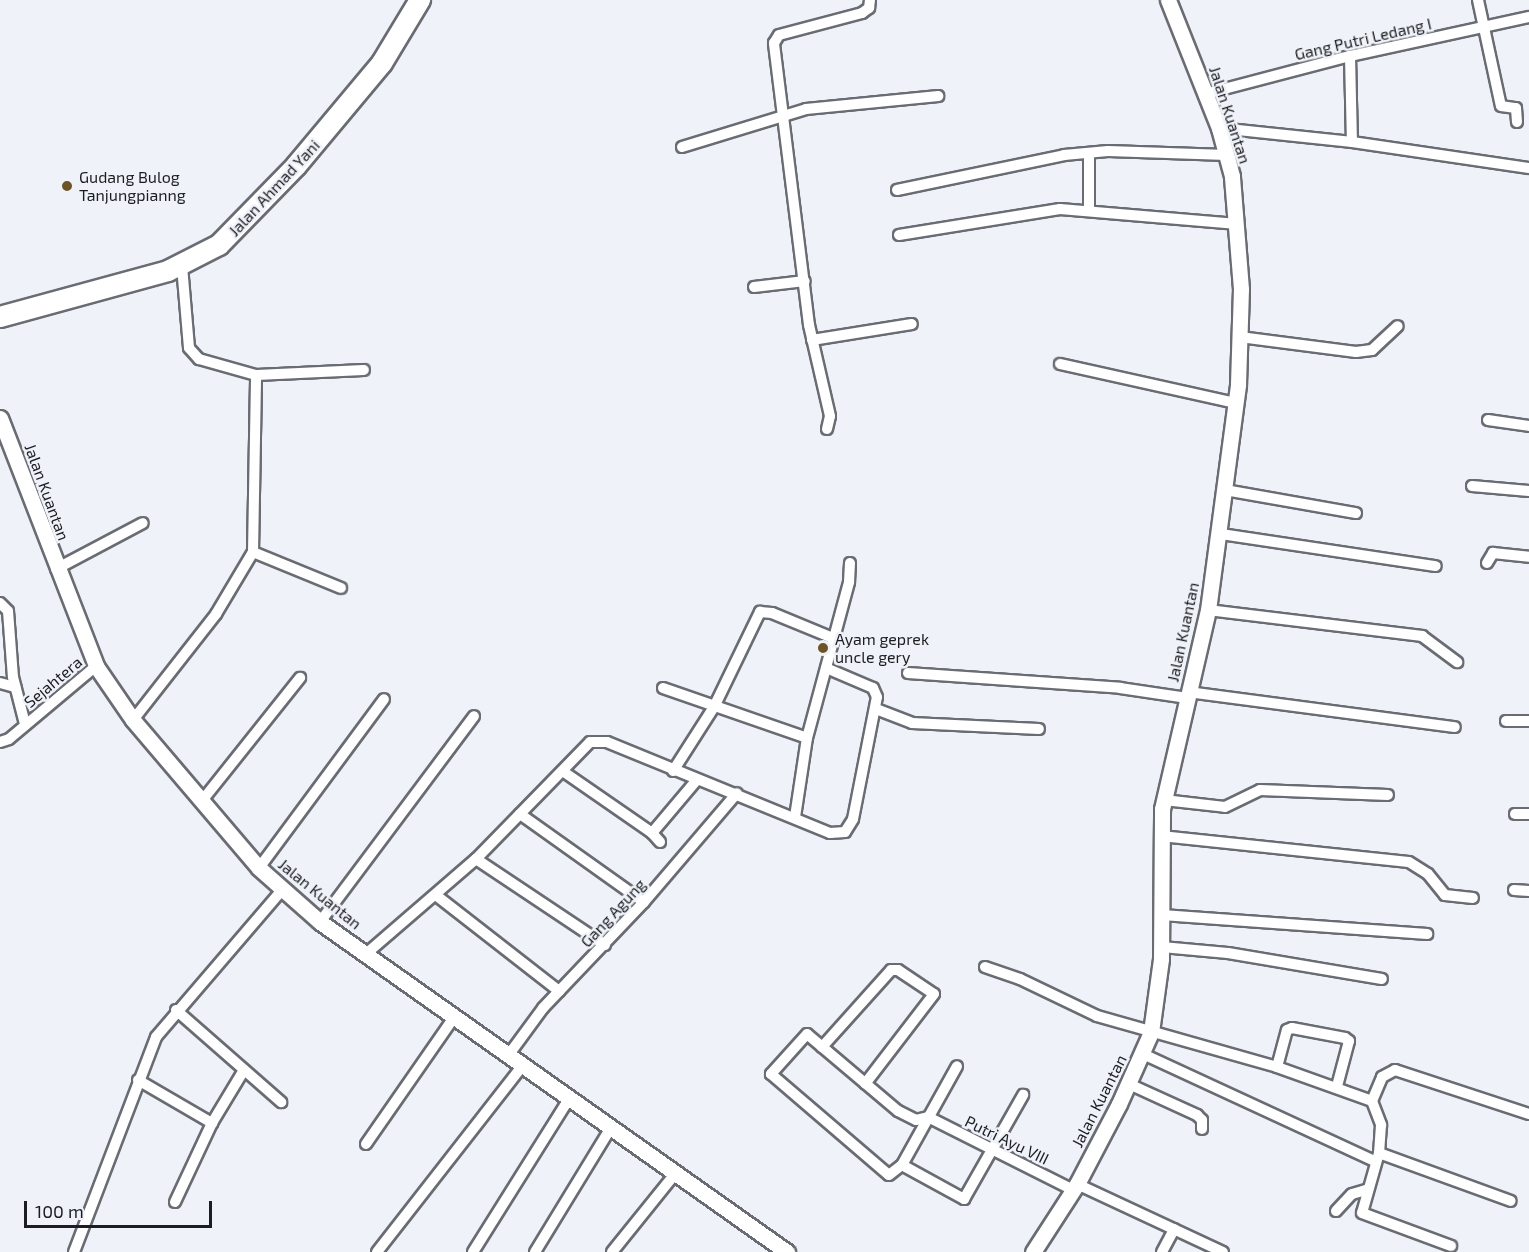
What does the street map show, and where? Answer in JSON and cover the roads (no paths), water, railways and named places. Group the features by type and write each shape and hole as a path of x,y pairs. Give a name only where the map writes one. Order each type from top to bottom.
{"highway":[{"name":"Jalan Ahmad Yani","path":"0,318 182,266 233,233 296,166 382,63 420,0"}],"street":[{"path":"827,429 830,416 812,340 786,118 774,49 775,38 862,13 869,8 870,0"},
{"name":"Jalan Kuantan","path":"1034,1252 1075,1187 1129,1084 1151,1032 1162,947 1161,836 1164,800 1208,610 1221,534 1236,403 1240,338 1237,224 1227,155 1219,128 1168,0"},
{"path":"1478,0 1501,106 1516,108 1517,122"},
{"name":"Gang Putri Ledang I","path":"1205,94 1350,56 1529,17"},
{"path":"1350,56 1352,142"},
{"path":"682,147 817,107 938,96"},
{"path":"1219,128 1352,142 1529,168"},
{"path":"897,190 1089,153 1227,155"},
{"path":"1089,153 1089,210"},
{"path":"899,235 1033,212 1089,210 1237,224"},
{"path":"182,266 192,354 214,365 256,375 364,370"},
{"path":"753,286 805,281"},
{"path":"812,340 912,324"},
{"path":"1240,338 1356,352 1371,350 1398,326"},
{"path":"1060,364 1236,403"},
{"path":"133,720 216,614 253,552 256,375"},
{"name":"Jalan Kuantan","path":"0,418 56,570 96,666 133,720 259,868 320,922 510,1053 610,1129 787,1252"},
{"path":"1488,420 1529,426"},
{"path":"1472,486 1529,491"},
{"path":"1225,490 1356,513"},
{"path":"56,570 143,523"},
{"path":"1221,534 1436,566"},
{"path":"253,552 341,588"},
{"path":"1487,563 1493,552 1529,557"},
{"path":"795,818 807,738 849,582 850,563"},
{"path":"0,603 6,607 10,620 15,687 25,724"},
{"path":"1208,610 1422,636 1457,662"},
{"path":"673,771 714,707 760,612 772,613 833,638"},
{"name":"Sejahtera","path":"0,742 9,739 96,666"},
{"path":"366,953 437,896 564,772 584,746 597,740 696,781 737,793 836,835 850,827 877,697 873,688 826,668"},
{"path":"908,673 1120,688 1455,727"},
{"path":"201,802 300,678"},
{"path":"0,683 15,687"},
{"path":"663,688 807,738"},
{"path":"259,868 384,699"},
{"path":"876,709 912,723 1039,729"},
{"path":"320,922 474,716"},
{"path":"1506,721 1529,721"},
{"path":"564,772 652,833 660,843"},
{"path":"652,833 696,781"},
{"path":"1164,800 1225,807 1260,790 1388,795"},
{"name":"Gang Agung","path":"510,1053 559,991 644,902 737,793"},
{"path":"520,814 644,902"},
{"path":"1515,814 1529,814"},
{"path":"1161,836 1409,862 1428,874 1445,895 1473,898"},
{"path":"476,859 605,945"},
{"path":"74,1252 147,1052 176,1010 282,890"},
{"path":"1514,890 1529,891"},
{"path":"437,896 559,991"},
{"path":"1162,915 1427,934"},
{"path":"1162,947 1228,953 1382,979"},
{"path":"985,967 1020,979 1097,1016 1277,1067 1337,1086 1371,1101 1381,1125 1377,1157 1361,1208 1364,1216 1450,1246"},
{"path":"865,1084 934,994 898,970 891,970 822,1047 804,1035 772,1072 772,1077 889,1175 902,1165 957,1066"},
{"path":"176,1010 281,1102"},
{"path":"366,1144 455,1017"},
{"path":"1277,1067 1287,1030 1292,1028 1345,1038 1349,1041 1337,1086"},
{"name":"Putri Ayu VIII","path":"822,1047 865,1084 911,1118 928,1117 1075,1187 1223,1252"},
{"path":"1143,1054 1377,1157 1511,1201"},
{"path":"377,1252 524,1064"},
{"path":"175,1202 212,1123 244,1070"},
{"path":"1371,1101 1382,1077 1395,1070 1529,1114"},
{"path":"138,1080 212,1123"},
{"path":"1129,1084 1197,1115 1202,1120 1202,1129"},
{"path":"902,1165 964,1199 1023,1095"},
{"path":"473,1252 569,1099"},
{"path":"536,1252 610,1129"},
{"path":"612,1252 675,1174"},
{"path":"1336,1211 1352,1194 1366,1190"},
{"path":"1162,1252 1174,1229"}],"place":[{"name":"Gudang Bulog Tanjungpianng","path":"67,186"},
{"name":"Ayam geprek uncle gery","path":"823,648"}]}
